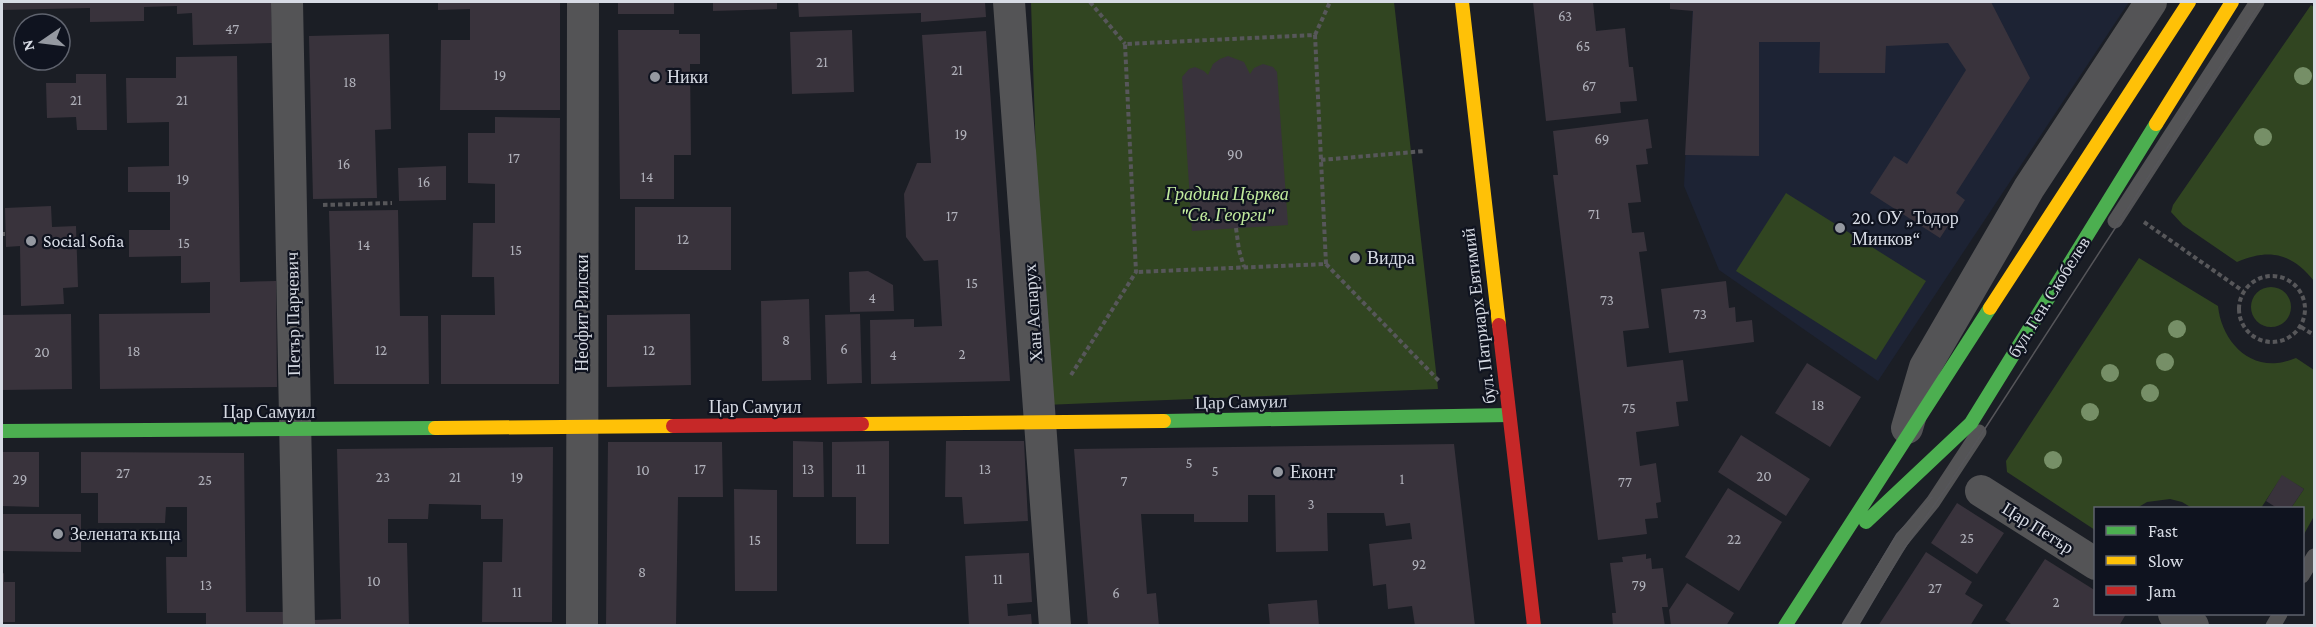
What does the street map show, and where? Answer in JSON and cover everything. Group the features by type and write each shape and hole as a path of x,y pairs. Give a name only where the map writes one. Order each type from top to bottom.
{"main road":[{"name":"бул. Патриарх Евтимий","path":"1462,2 1534,626"},
{"name":"бул. Ген. Скобелев","path":"1785,626 2188,2"},
{"name":"бул. Ген. Скобелев","path":"1826,560 1971,423 2232,2"},
{"name":"Цар Самуил","path":"2,431 1041,423 1509,416"}],"street":[{"name":"Петър Парчевич","path":"287,2 299,626"},
{"name":"Неофит Рилски","path":"582,626 584,2"},
{"name":"Хан Аспарух","path":"1009,2 1055,626"},
{"name":"бул. Ген. Скобелев","path":"1903,443 1925,367 2029,189 2151,2"},
{"name":"Цар Петър","path":"1982,491 2094,563"},
{"path":"2176,615 2193,626"}],"lane":[{"path":"2109,231 2257,2"},
{"path":"1849,626 1901,541 1933,502 2083,270"},
{"path":"2304,573 2314,556"}],"path":[{"path":"1041,423 1136,272 1125,44 1090,2"},
{"path":"1330,2 1315,35 1326,264 1447,390"},
{"path":"1125,44 1315,35"},
{"path":"1321,160 1425,151"},
{"path":"290,206 392,203"},
{"path":"2144,221 2243,291"},
{"path":"1236,228 1244,267"},
{"path":"1136,272 1326,264"},
{"path":"2273,275 2294,284 2302,293 2305,304 2305,315 2301,327 2283,341 2271,343 2249,334 2238,314 2243,291 2251,282 2273,275"},
{"path":"2301,327 2314,335"}],"shaded area":[{"name":"20. ОУ „Тодор Минков“","path":"1693,2 2129,2 1878,381 1719,270 1684,186"}],"green space":[{"name":"Градина Църква \"Св. Георги\"","path":"1031,2 1394,2 1438,389 1044,405"},
{"path":"2311,5 2314,7 2314,281 2297,264 2279,256 2259,255 2237,262 2183,225 2171,212 2173,205"},
{"path":"1786,193 1926,281 1876,360 1736,271"},
{"path":"2139,258 2218,306 2229,338 2244,354 2265,363 2279,363 2296,358 2314,370 2314,516 2304,534 2304,507 2292,507 2304,489 2282,476 2262,507 2190,507 2170,499 2147,502 2139,507 2094,507 2094,529 2007,472 2006,461"},
{"path":"2271,287 2279,288 2285,293 2290,299 2290,315 2285,321 2279,326 2271,327 2263,326 2257,321 2252,315 2251,307 2252,299 2257,293 2263,288"}],"building":[{"path":"2,2 271,2 272,43 193,45 192,13 177,14 177,6 144,7 144,21 90,22 90,8 2,10"},
{"path":"438,2 560,2 560,110 440,110 441,40 470,40 470,9 438,10"},
{"path":"618,2 674,2 674,14 618,14"},
{"path":"713,2 777,2 777,9 713,11"},
{"path":"798,2 985,2 986,17 921,22 921,13 799,17"},
{"path":"1533,2 1593,2 1596,31 1625,28 1629,67 1633,67 1637,101 1620,102 1621,113 1546,121"},
{"path":"1670,2 1991,2 2030,78 1956,193 1965,200 1940,238 1870,193 1894,156 1907,164 1966,70 1948,43 1886,46 1885,73 1819,73 1820,42 1759,42 1759,156 1685,155 1693,11 1670,9"},
{"path":"618,30 679,30 679,34 700,34 700,64 690,64 691,155 674,155 674,199 620,199"},
{"path":"852,30 854,92 792,94 790,32"},
{"path":"986,31 1010,381 871,384 870,320 914,319 914,327 942,326 938,260 924,261 906,237 904,194 917,163 931,163 922,35"},
{"path":"389,34 391,129 375,130 377,198 313,199 309,36"},
{"path":"237,56 240,282 276,281 277,387 100,389 99,314 210,313 210,282 181,283 181,256 129,257 129,230 170,230 170,192 128,192 128,167 169,166 169,122 127,123 126,78 176,78 176,57"},
{"path":"1228,56 1244,62 1250,74 1254,68 1263,64 1273,67 1277,72 1288,225 1192,231 1182,77 1189,69 1195,67 1208,75 1213,64"},
{"path":"76,74 106,74 107,130 77,130 76,117 47,118 46,83 76,83"},
{"path":"495,117 560,118 559,384 441,384 441,315 495,315 494,277 472,277 473,223 495,223 495,184 468,183 468,133 495,133"},
{"path":"1648,119 1652,148 1646,149 1648,164 1636,165 1641,202 1628,203 1632,233 1644,232 1647,251 1639,252 1649,328 1623,331 1627,367 1683,360 1688,401 1676,402 1679,426 1636,432 1640,466 1656,463 1661,502 1656,503 1658,518 1645,519 1647,534 1598,540 1553,175 1558,175 1553,131"},
{"path":"446,166 446,200 399,201 398,168"},
{"path":"51,206 52,227 76,226 78,287 63,288 64,304 21,306 20,246 6,247 5,208"},
{"path":"635,207 731,207 731,270 635,270"},
{"path":"398,210 400,316 428,316 429,384 334,384 329,211"},
{"path":"868,271 893,285 894,311 850,312 849,272"},
{"path":"1726,281 1729,308 1735,307 1736,322 1752,320 1754,342 1669,353 1661,289"},
{"path":"809,299 811,380 762,381 761,301"},
{"path":"71,314 72,389 2,390 2,315"},
{"path":"690,314 691,385 607,387 607,315"},
{"path":"860,314 862,383 827,384 825,315"},
{"path":"1807,363 1861,397 1830,447 1775,413"},
{"path":"1741,435 1810,479 1786,516 1718,472"},
{"path":"793,441 823,442 824,497 793,497"},
{"path":"889,441 889,544 856,544 856,497 832,497 832,442"},
{"path":"946,441 1024,441 1028,521 964,524 962,497 945,497"},
{"path":"608,442 722,442 723,497 678,497 676,626 606,626"},
{"path":"1454,444 1475,626 1415,626 1412,606 1388,609 1386,584 1373,586 1369,544 1412,539 1410,523 1386,526 1384,513 1327,513 1328,551 1276,552 1275,495 1248,495 1248,522 1194,522 1194,514 1141,514 1147,594 1156,593 1159,626 1088,626 1074,449"},
{"path":"553,447 552,622 482,622 483,562 502,562 503,519 481,519 481,505 429,504 428,519 388,519 388,543 407,543 409,626 313,626 313,620 341,619 337,449"},
{"path":"2,452 39,452 39,507 2,506"},
{"path":"81,452 244,453 246,612 283,612 283,626 206,626 206,613 167,613 166,557 187,557 187,507 166,507 165,523 98,523 98,493 81,493"},
{"path":"2282,475 2304,489 2292,507 2275,507 2266,501"},
{"path":"1728,488 1782,522 1739,591 1685,557"},
{"path":"734,489 777,490 777,591 735,591"},
{"path":"1957,503 2004,533 1977,574 1931,543"},
{"path":"2,514 81,514 81,552 2,551"},
{"path":"1926,552 1972,582 1965,594 1983,605 1970,626 1878,626"},
{"path":"1029,553 1032,602 1007,604 1008,616 1031,614 1032,626 969,626 965,556"},
{"path":"1646,554 1646,559 1651,558 1652,569 1663,568 1668,607 1662,607 1665,626 1613,626 1612,613 1616,613 1610,563 1623,562 1622,557"},
{"path":"2045,559 2094,590 2094,615 2125,615 2119,626 2014,626 2005,620"},
{"path":"4,573 4,582 15,582 15,622 2,622 2,574"},
{"path":"1687,583 1734,613 1726,626 1671,626 1669,610"},
{"path":"1317,600 1319,626 1270,626 1268,604"}],"tram line":[{"path":"1858,626 1901,553 1949,484 2262,2"},
{"path":"1842,626 1897,534 1932,497"}],"traffic: fast":[{"path":"1866,522 1971,423 2156,124"},
{"path":"1785,626 1990,308"},
{"path":"1164,421 1509,415"},
{"path":"2,431 435,428"}],"traffic: slow":[{"path":"1462,2 1499,325"},
{"path":"1990,308 2189,2"},
{"path":"2156,124 2232,2"},
{"path":"862,424 1164,421"},
{"path":"435,428 673,426"}],"traffic: jam":[{"path":"1499,325 1534,626"},
{"path":"673,426 862,424"}],"place":[{"name":"Ники","path":"655,77"},
{"name":"20. ОУ „Тодор Минков“","path":"1840,228"},
{"name":"Social Sofia","path":"31,241"},
{"name":"Видра","path":"1355,258"},
{"name":"Еконт","path":"1278,472"},
{"name":"Зелената къща","path":"58,534"}]}
